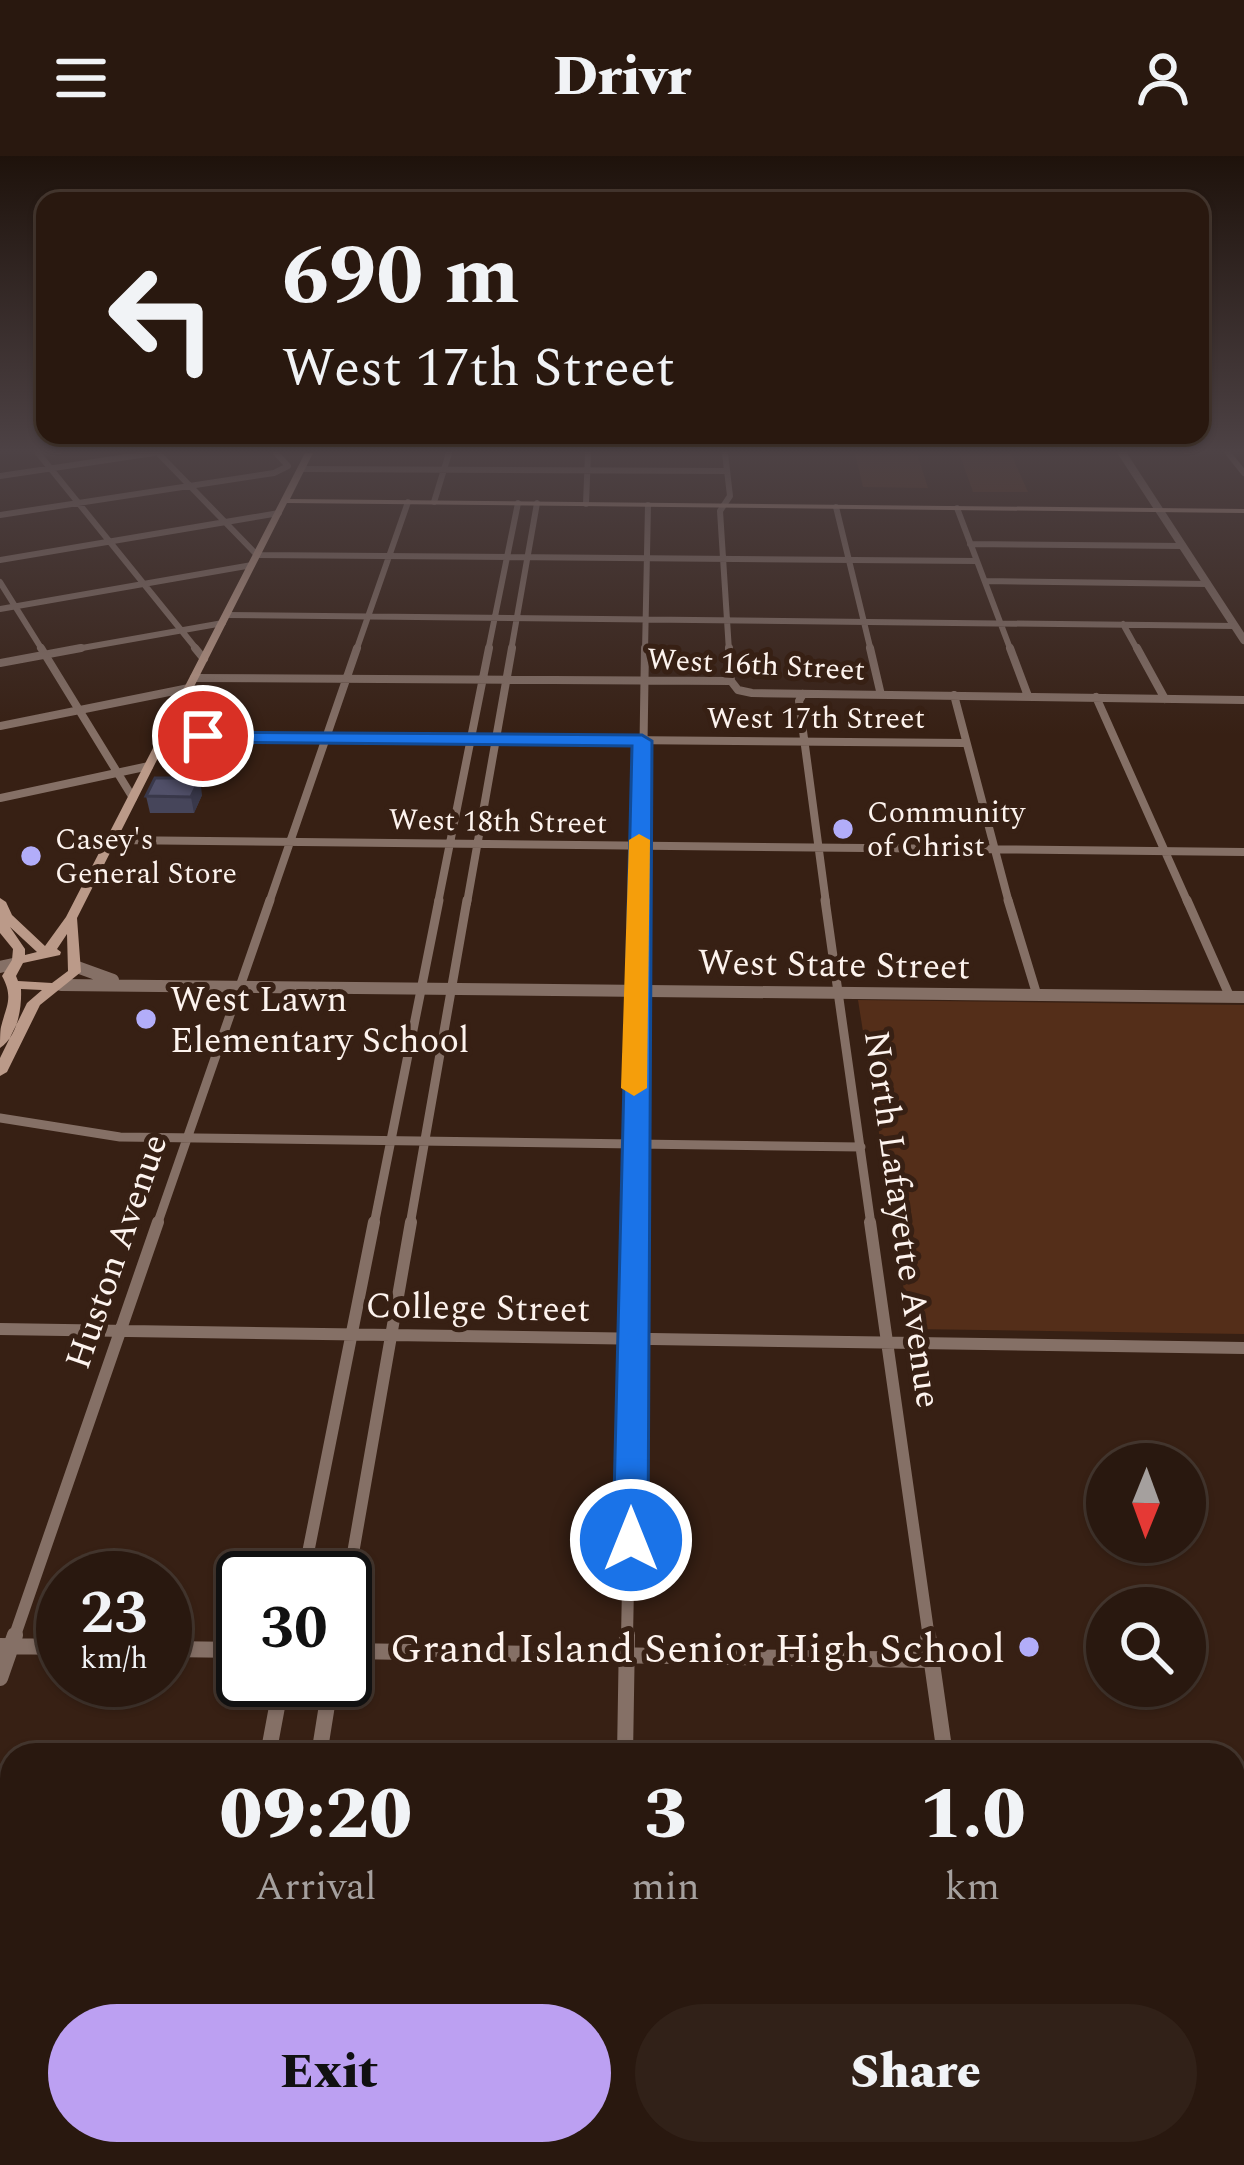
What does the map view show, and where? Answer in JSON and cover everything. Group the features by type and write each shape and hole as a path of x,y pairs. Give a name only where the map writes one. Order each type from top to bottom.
{"main road":[{"path":"10,964 46,952 72,917 261,547"},
{"path":"0,902 6,917 46,952 76,963"},
{"path":"0,1045 15,1009 8,982 10,964 19,949 3,928 6,917"},
{"path":"0,1072 34,1003 58,986 76,963 72,917"},
{"path":"8,982 58,986"}],"street":[{"path":"0,560 80,547"},
{"path":"113,547 204,659"},
{"path":"244,547 254,560"},
{"name":"Huston Avenue","path":"0,1678 5,1647 391,547"},
{"path":"308,1551 509,547"},
{"path":"353,1551 528,547"},
{"path":"625,1743 646,547"},
{"path":"722,547 731,681"},
{"path":"846,547 881,694"},
{"path":"971,547 1028,696"},
{"path":"1183,547 1244,640"},
{"path":"0,609 254,560 388,556 976,561"},
{"path":"985,581 1208,584"},
{"path":"0,582 133,798"},
{"path":"0,663 225,619 515,617 1235,626"},
{"path":"1124,624 1165,699"},
{"name":"West 16th Street","path":"0,726 191,683 344,679 731,681 738,690 752,693 1244,700"},
{"name":"North Lafayette Avenue","path":"803,694 799,701 818,848 943,1743"},
{"path":"954,695 963,743 1037,995"},
{"path":"1096,698 1237,997"},
{"name":"West 17th Street","path":"164,736 963,743"},
{"path":"0,798 149,766"},
{"name":"West 18th Street","path":"111,840 1244,852"},
{"name":"West State Street","path":"76,963 98,977 136,985"},
{"name":"West State Street","path":"58,986 1237,997"},
{"path":"0,1118 46,1121 106,1136 185,1139 861,1147"},
{"name":"College Street","path":"0,1329 1244,1348"},
{"path":"5,1647 36,1647"},
{"path":"372,1652 932,1660"},
{"path":"270,1743 277,1707"},
{"path":"321,1743 327,1707"}],"shaded area":[{"path":"858,1000 1244,1005 1244,1334 910,1329"}],"building":[{"path":"155,778 200,778 191,797 146,796"}],"slow traffic":[{"path":"634,1088 639,840"}],"place":[{"name":"Community of Christ","path":"843,829"},
{"name":"Casey's General Store","path":"31,856"},
{"name":"West Lawn Elementary School","path":"146,1019"},
{"name":"Grand Island Senior High School","path":"1029,1647"}],"route":[{"path":"203,736 642,741 631,1540"}]}
